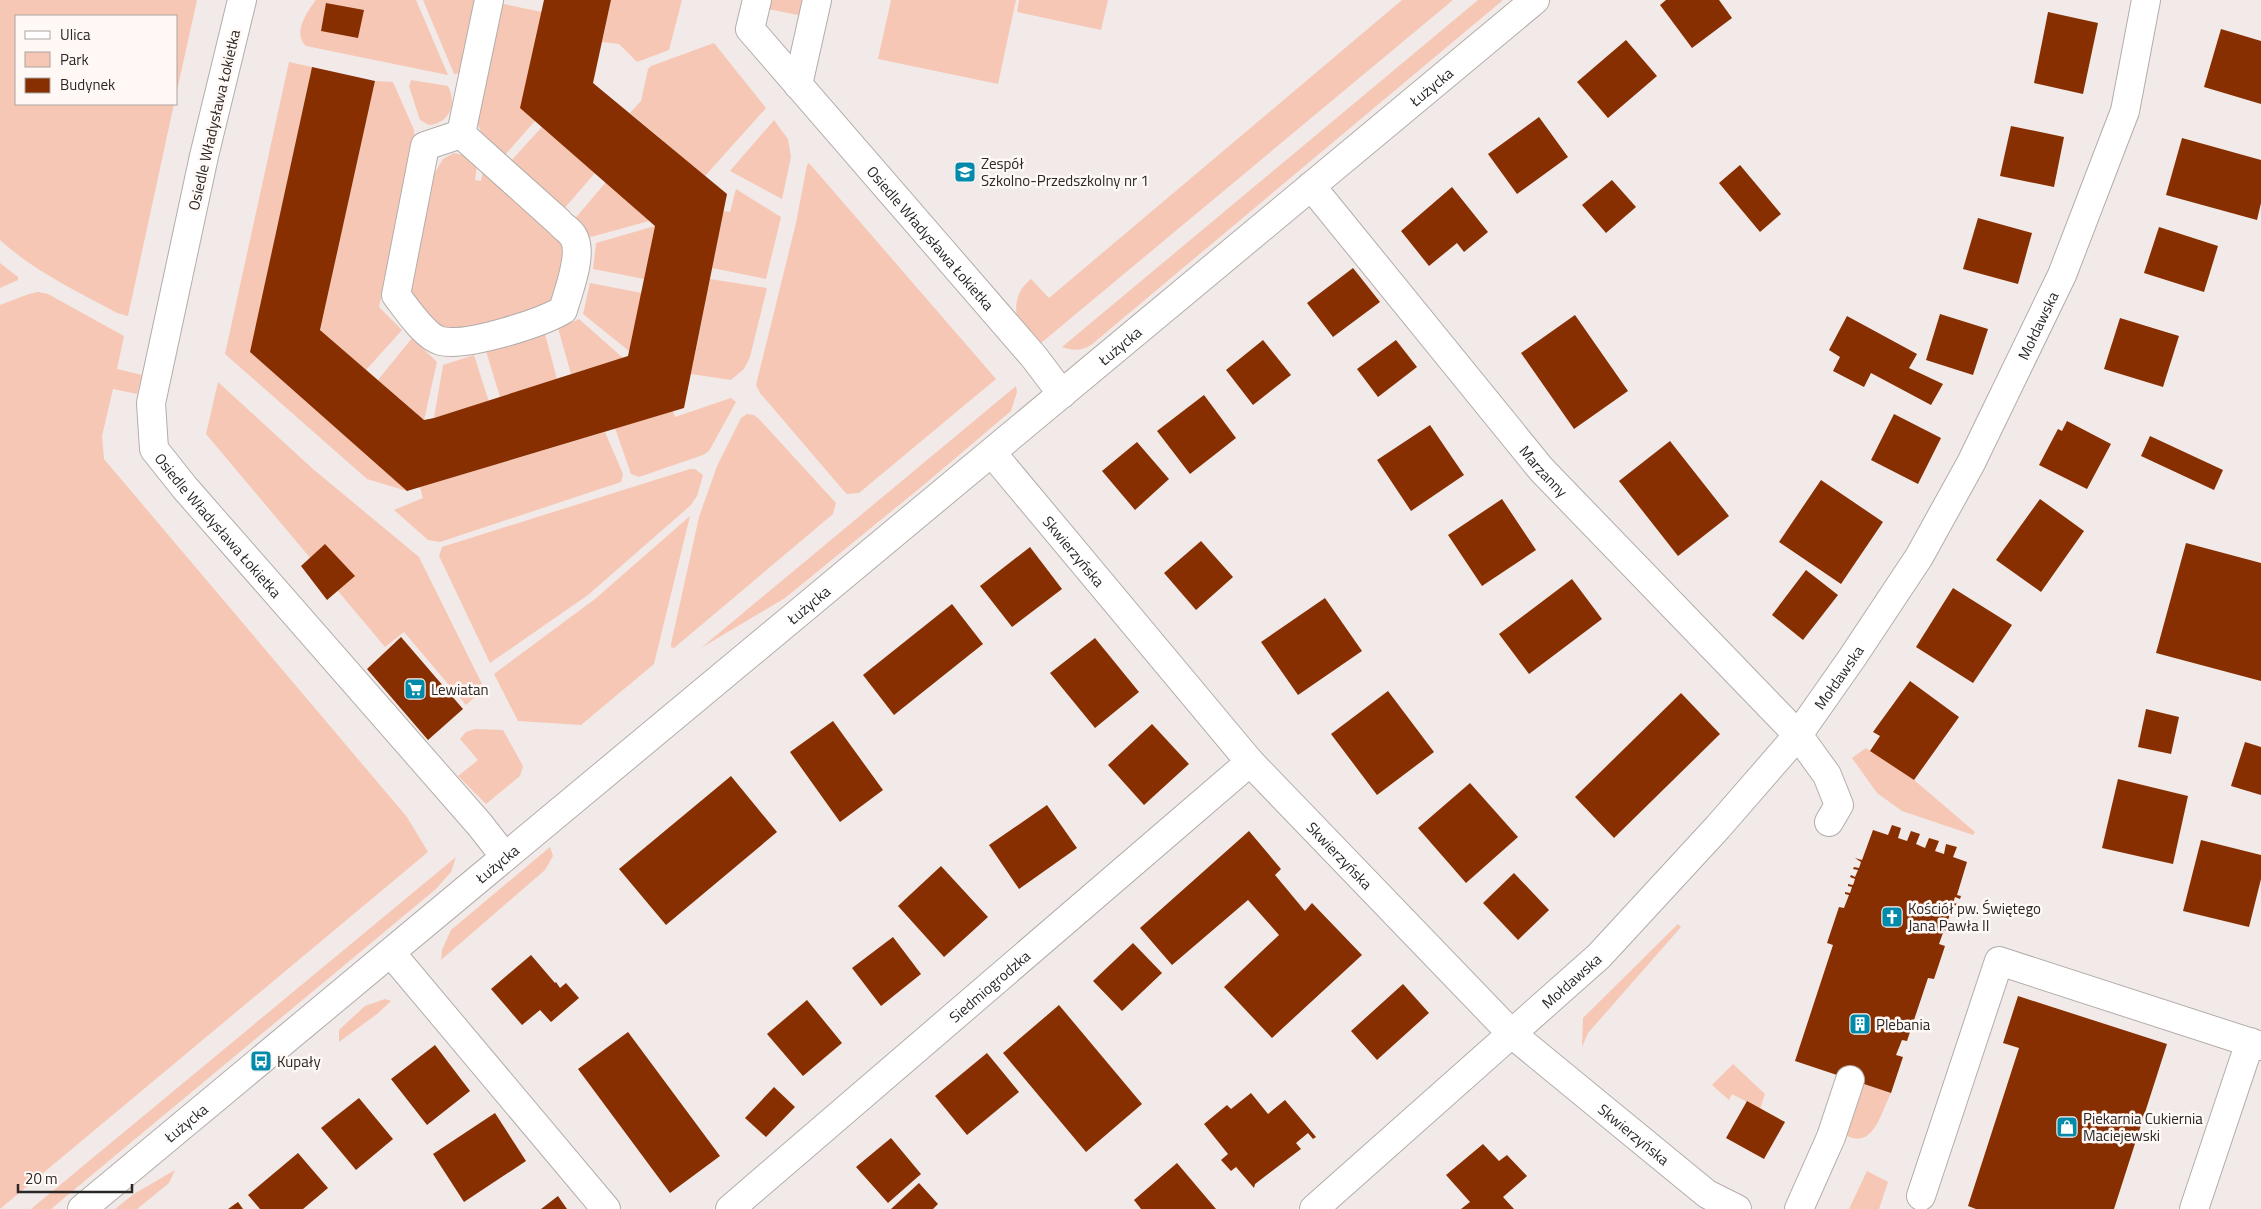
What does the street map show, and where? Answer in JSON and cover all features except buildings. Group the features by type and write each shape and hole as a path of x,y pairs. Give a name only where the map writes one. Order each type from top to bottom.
{"street":[{"name":"Osiedle Władysława Łokietka","path":"242,0 204,156 151,403 154,449 185,488 480,825 505,857"},
{"path":"461,134 489,0"},
{"name":"Osiedle Władysława Łokietka","path":"757,0 750,29 1034,357 1062,394"},
{"path":"798,85 817,0"},
{"name":"Łużycka","path":"82,1209 1535,0"},
{"name":"Mołdawska","path":"1314,1209 1599,956 1718,827 1798,735 1852,658 1919,557 1971,463 2062,275 2125,111 2146,0"},
{"path":"461,134 574,237 577,250 574,274 563,310 548,318 477,339 440,341 418,324 396,295 425,146 461,134"},
{"name":"Marzanny","path":"1311,186 1541,469 1798,735 1827,775 1839,805 1829,822"},
{"name":"Skwierzyńska","path":"992,453 1250,762 1512,1034 1703,1201 1737,1209"},
{"name":"Siedmiogrodzka","path":"730,1209 1250,762"},
{"path":"391,953 606,1209"},
{"path":"1921,1196 1999,961 2255,1044 2194,1209"},
{"path":"1799,1209 1832,1137 1850,1080"}],"green space":[{"path":"0,0 197,0 178,86 178,15 15,15 15,105 174,105 128,316 117,313 56,280 0,240"},
{"path":"316,0 416,0 448,75 306,46 300,35 302,23"},
{"path":"423,0 476,0 462,73 454,74"},
{"path":"611,0 682,0 669,50 637,62 619,44 602,42"},
{"path":"770,0 807,0 803,16 768,9"},
{"path":"891,0 1016,0 998,84 878,59"},
{"path":"1019,0 1108,0 1101,30 1017,12"},
{"path":"1402,0 1453,0 1041,343 1017,317 1016,306 1018,296 1031,279 1049,298"},
{"path":"1478,0 1503,0 1091,345 1077,350 1062,347"},
{"path":"499,3 542,12 535,121 504,156 481,133 476,119"},
{"path":"714,43 766,108 705,176 630,113 641,101 648,69 651,66"},
{"path":"289,62 312,67 251,352 407,491 367,479 225,354"},
{"path":"411,80 448,86 452,99 450,112 447,117 442,121 429,125 420,120 409,86"},
{"path":"375,81 393,82 414,130 415,144 379,307 402,330 366,370 320,330"},
{"path":"774,120 788,139 791,157 782,199 730,171"},
{"path":"542,127 595,173 562,211 509,163"},
{"path":"454,153 467,156 477,165 475,180 481,181 483,172 557,236 564,252 556,297 535,308 491,323 453,329 444,328 436,324 418,306 409,281 428,184 443,159"},
{"path":"809,163 996,379 859,493 847,494 843,490 760,393 756,385"},
{"path":"606,182 649,221 591,237 573,221"},
{"path":"736,189 781,217 766,279 712,268 723,211 730,212"},
{"path":"655,226 644,279 593,269 596,243"},
{"path":"0,263 18,277 18,280 0,288"},
{"path":"710,279 767,288 750,357 744,369 731,380 691,374"},
{"path":"590,283 642,293 629,351 583,314"},
{"path":"38,292 48,294 124,336 117,369 142,375 137,394 113,389 102,436 104,459 407,817 428,852 0,1209 0,305"},
{"path":"579,319 623,358 571,374 558,328"},
{"path":"544,330 557,379 500,397 485,348"},
{"path":"412,338 437,362 424,420 378,380"},
{"path":"474,355 489,402 434,418 443,365"},
{"path":"218,382 313,469 419,557 482,684 476,696 466,705 404,632 385,647 206,434"},
{"path":"1016,386 1017,392 1011,411 926,483 785,598 701,648"},
{"path":"731,398 736,402 709,451 703,455 639,477 631,474 615,428 673,411 675,417"},
{"path":"747,414 754,415 759,419 836,503 833,514 674,648 671,647 671,644 699,517 717,466 741,418"},
{"path":"605,432 623,474 621,482 440,542 428,540 394,510 423,498 420,487"},
{"path":"695,469 703,475 697,496 691,505 588,595 490,663 439,556 442,547"},
{"path":"690,516 654,664 581,725 518,721 494,674 595,599"},
{"path":"475,729 503,730 523,766 520,776 486,804 458,776 478,760 460,739 466,732"},
{"path":"1866,748 1914,780 1975,832 1973,835 1902,811 1877,793 1852,758"},
{"path":"550,847 553,856 545,870 441,960 442,950 451,930"},
{"path":"456,857 451,872 436,889 51,1209 31,1209"},
{"path":"1678,924 1681,927 1588,1033 1582,1047 1583,1018"},
{"path":"385,999 391,1001 377,1014 339,1042 339,1030 365,1006"},
{"path":"1733,1064 1765,1094 1760,1109 1732,1094 1729,1100 1712,1085"},
{"path":"1864,1084 1891,1093 1875,1127 1864,1137 1856,1139 1847,1136"},
{"path":"175,1170 169,1183 137,1209 115,1209 134,1194"},
{"path":"1867,1171 1888,1182 1879,1209 1849,1209"}],"place":[{"name":"Zespół Szkolno-Przedszkolny nr 1","path":"965,172"},
{"name":"Lewiatan","path":"415,689"},
{"name":"Kościół pw. Świętego Jana Pawła II","path":"1892,917"},
{"name":"Plebania","path":"1860,1024"},
{"name":"Kupały","path":"261,1061"},
{"name":"Piekarnia Cukiernia Maciejewski","path":"2067,1127"}]}
